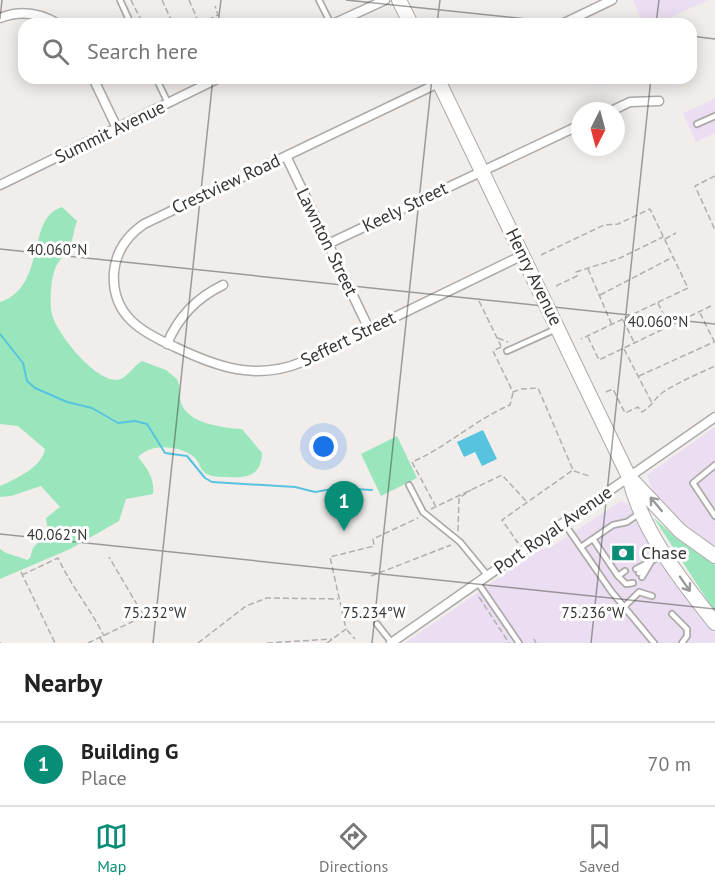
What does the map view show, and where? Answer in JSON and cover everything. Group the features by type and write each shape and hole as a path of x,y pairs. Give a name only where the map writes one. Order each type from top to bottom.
{"main road":[{"path":"399,0 408,18"},
{"name":"Henry Avenue","path":"444,84 482,171 629,477 640,513 665,554 715,623"},
{"name":"Henry Avenue","path":"629,477 680,531 715,556"}],"street":[{"path":"345,18 385,0"},
{"path":"574,18 612,0"},
{"path":"0,18 27,14 46,18"},
{"path":"96,84 117,128"},
{"name":"Summit Avenue","path":"0,185 207,84"},
{"name":"Crestview Road","path":"167,344 137,328 122,310 116,293 114,275 121,248 144,224 434,84"},
{"path":"625,104 659,100"},
{"name":"Keely Street","path":"328,244 571,129"},
{"name":"Lawnton Street","path":"286,156 369,329"},
{"name":"Seffert Street","path":"167,344 218,367 257,372 296,364 523,255"},
{"path":"167,344 177,322 189,309 223,285"},
{"name":"Port Royal Avenue","path":"395,642 715,418"}],"lane":[{"path":"120,0 128,18"},
{"path":"319,0 329,18"},
{"path":"159,84 168,103"},
{"path":"697,124 715,116"},
{"path":"507,351 558,328"},
{"path":"715,465 693,483 715,516"},
{"path":"409,485 423,512 459,542 488,576"},
{"path":"581,547 613,525 627,522 640,513"},
{"path":"564,523 624,606 654,643"},
{"path":"593,539 621,579"},
{"path":"651,562 637,571 665,554"},
{"path":"621,579 629,577 621,579"},
{"path":"477,583 519,643"},
{"path":"624,606 639,592 652,596"},
{"path":"672,614 687,629 687,636 682,643"},
{"path":"377,624 395,642"}],"path":[{"path":"131,0 140,18"},
{"path":"162,0 170,18"},
{"path":"189,0 197,18"},
{"path":"212,18 218,15 215,6"},
{"path":"715,176 695,186 715,230"},
{"path":"541,255 603,225 618,224 650,209 688,288 581,339"},
{"path":"710,218 715,216"},
{"path":"556,286 577,276 576,272 620,258 676,233"},
{"path":"600,295 673,257"},
{"path":"587,268 612,325"},
{"path":"480,301 502,347"},
{"path":"657,302 669,327"},
{"path":"587,336 599,360 711,306"},
{"path":"639,376 715,343 700,312"},
{"path":"622,319 634,343"},
{"path":"436,507 412,462 439,450 443,443 478,420 510,405 513,392 493,351 509,344 507,340 504,341 497,337"},
{"path":"624,348 652,404"},
{"path":"606,392 613,389 625,413 638,406 642,412 665,391 715,366"},
{"path":"513,392 520,388 538,388 573,470 589,476"},
{"path":"518,543 502,520 573,470"},
{"path":"428,511 502,475 527,503"},
{"path":"458,497 458,535"},
{"path":"355,639 346,629 330,557 374,546 373,539 421,516"},
{"path":"371,576 456,543"},
{"path":"88,643 140,618 142,613 109,557"},
{"path":"22,575 58,558 70,585 86,602 104,636"},
{"path":"21,572 55,643"},
{"path":"484,593 477,598 509,643"},
{"path":"198,643 246,606 267,598 339,599"},
{"path":"327,643 346,629"},
{"path":"100,637 103,643"},
{"path":"267,643 315,638 333,639"},
{"path":"311,643 315,638"},
{"path":"534,639 536,643"},
{"path":"295,640 298,643"}],"shaded area":[{"path":"633,0 708,0 669,18 641,18"},
{"path":"715,99 715,133 696,142 683,113"},
{"path":"715,427 715,550 675,518 653,491 647,475"},
{"path":"621,501 628,504 684,593 715,634 715,643 405,643 541,549 551,547"}],"green space":[{"path":"62,207 77,221 70,246 56,267 51,285 53,318 66,341 86,363 108,378 121,379 142,361 166,370 177,379 181,403 191,416 207,424 242,429 262,453 261,461 256,471 247,476 216,476 205,473 194,457 181,450 165,447 150,449 138,457 152,479 153,494 126,499 119,521 70,549 0,579 0,549 27,560 30,558 33,548 48,532 46,518 60,507 41,486 11,496 0,497 0,486 34,467 45,449 18,426 0,424 0,302 15,294 24,282 31,268 44,224 51,213"},
{"path":"397,436 417,478 381,496 361,454"},
{"path":"654,518 676,538 715,565 715,612"}],"water":[{"path":"483,430 497,459 482,466 475,452 464,457 457,442"}],"waterway":[{"path":"0,334 23,363 27,381 35,388 67,402 92,408 118,423 135,421 147,424 165,453 187,456 205,478 212,482 295,487 315,492 338,488 372,490"}],"place":[{"name":"Building G","path":"344,531"},
{"name":"Chase","path":"623,553"}]}
